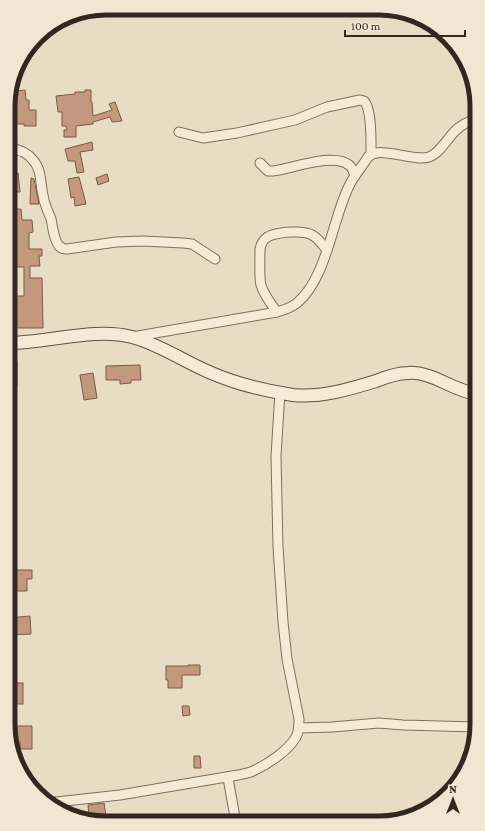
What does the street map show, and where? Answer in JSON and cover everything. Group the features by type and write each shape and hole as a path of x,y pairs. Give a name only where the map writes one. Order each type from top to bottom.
{"street":[{"path":"131,337 278,312 296,304 306,294 313,282 327,250 349,186 371,155 371,137 367,106 364,101 360,100 327,107 295,120 237,133 203,138 179,132"},
{"path":"371,155 399,155 411,158 432,156 461,126 470,122"},
{"path":"15,150 28,155 37,164 40,172 42,195 45,206 51,220 55,238 62,248 67,250 116,242 143,241 183,243 192,244 215,259"},
{"path":"260,163 268,171 273,171 315,162 340,161 348,164 353,169 355,176"},
{"path":"278,312 261,286 261,244 271,235 304,232 315,237 327,250"},
{"path":"15,344 105,334 131,337 147,342 210,372 239,382 280,392 306,396 330,393 394,375 408,373 421,373 457,389 470,392"},
{"path":"57,802 120,795 228,778 255,771 280,754 296,737 299,719 287,659 278,547 276,456 280,392"},
{"path":"298,728 379,723 470,727"},
{"path":"228,778 235,816"}],"building":[{"path":"25,90 26,100 29,100 29,110 36,110 36,126 15,124 16,91"},
{"path":"85,90 91,90 93,116 112,110 109,104 115,102 122,121 112,122 110,117 93,122 93,124 76,126 76,137 64,137 64,130 67,130 66,126 62,126 62,112 58,112 56,96 75,94 75,92 85,92"},
{"path":"92,142 93,150 80,152 84,172 77,173 75,161 68,161 65,149"},
{"path":"18,173 20,192 15,192 15,174"},
{"path":"107,174 109,181 98,185 96,178"},
{"path":"79,177 86,204 75,206 74,197 71,198 68,179"},
{"path":"31,178 34,179 39,204 30,204"},
{"path":"15,209 21,209 22,220 32,220 33,232 29,233 29,249 42,249 42,256 39,256 40,266 30,266 30,278 42,278 43,328 15,328 15,296 24,296 24,267 15,267"},
{"path":"15,362 17,362 17,385 15,385"},
{"path":"140,365 141,380 131,380 131,383 120,384 120,380 106,380 106,366"},
{"path":"93,373 97,398 84,400 80,375"},
{"path":"15,570 32,570 32,579 27,579 27,591 15,591"},
{"path":"30,616 31,634 15,635 15,617"},
{"path":"200,665 200,675 182,675 182,688 168,688 168,680 166,680 166,666"},
{"path":"15,683 23,683 23,704 15,704"},
{"path":"182,706 189,706 190,715 183,716"},
{"path":"17,726 32,726 32,749 20,749 20,742 17,742"},
{"path":"194,756 200,756 201,768 194,768"},
{"path":"104,803 106,816 89,814 88,805"}]}
